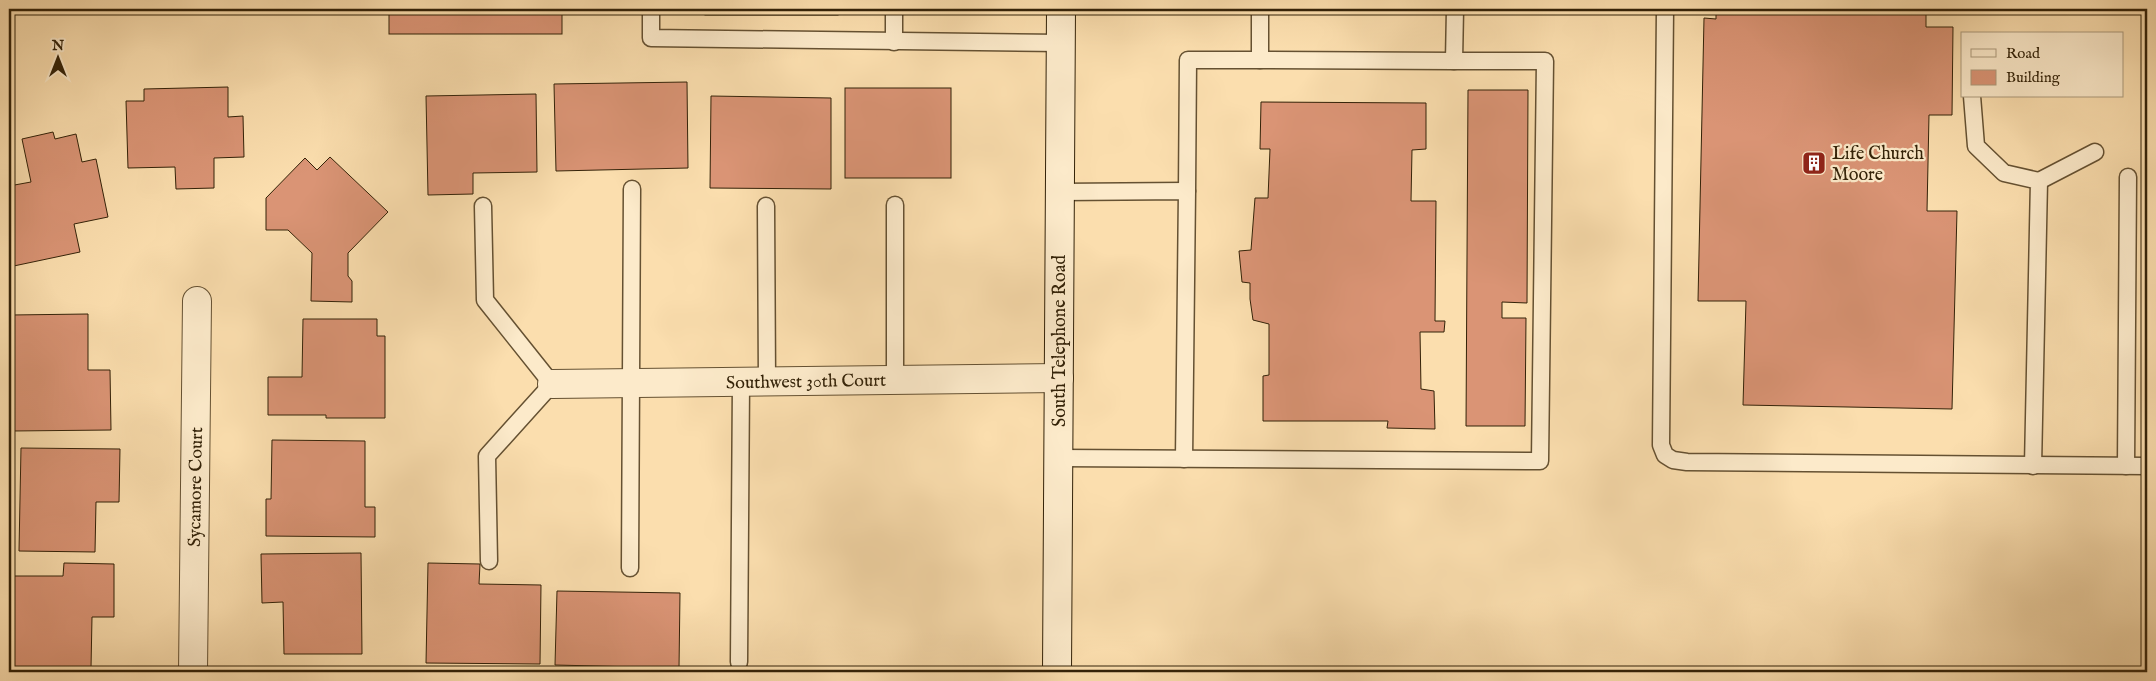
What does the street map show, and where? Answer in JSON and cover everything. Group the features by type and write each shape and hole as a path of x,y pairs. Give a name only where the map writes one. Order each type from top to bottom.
{"street":[{"name":"South Telephone Road","path":"1057,672 1061,9"},
{"name":"Sycamore Court","path":"193,672 197,301"},
{"name":"Southwest 30th Court","path":"552,384 1059,378"}],"lane":[{"path":"651,9 651,38 1061,43"},
{"path":"894,9 894,42"},
{"path":"1260,9 1260,60"},
{"path":"1454,61 1455,9"},
{"path":"1666,9 1661,435 1661,445 1665,455 1673,460 1687,462 2147,466"},
{"path":"1058,458 1184,459 1540,461 1545,61 1188,60 1184,459"},
{"path":"1972,98 1976,146 2004,173 2039,182 2095,152"},
{"path":"2126,466 2128,177"},
{"path":"2033,466 2039,182"},
{"path":"630,568 632,189"},
{"path":"1060,192 1187,191"},
{"path":"895,204 895,380"},
{"path":"483,206 485,300 552,384 487,456 489,561"},
{"path":"739,662 754,381 766,206"}],"building":[{"path":"389,9 562,9 562,34 389,34"},
{"path":"705,9 838,9 838,15 705,15"},
{"name":"Life Church Moore","path":"1716,9 1926,9 1926,27 1953,27 1952,115 1929,115 1927,211 1957,211 1952,409 1743,405 1746,301 1698,301 1704,18 1716,19"},
{"path":"687,82 688,168 556,171 554,84"},
{"path":"228,87 228,117 243,116 244,157 214,158 214,188 176,189 175,167 128,168 126,101 144,101 144,89"},
{"path":"845,88 951,88 951,178 845,178"},
{"path":"1468,90 1528,90 1527,303 1502,302 1502,318 1526,318 1525,426 1466,426"},
{"path":"536,94 537,172 473,173 473,194 428,195 426,96"},
{"path":"711,96 831,98 831,189 710,188"},
{"path":"1261,102 1426,103 1426,149 1412,150 1411,201 1436,201 1435,321 1445,321 1444,332 1420,332 1421,389 1434,391 1435,429 1387,428 1388,421 1263,421 1263,376 1269,375 1269,324 1253,320 1250,283 1242,282 1239,251 1251,250 1255,198 1268,198 1270,149 1260,149"},
{"path":"53,132 55,139 76,134 82,162 96,159 108,217 74,224 80,252 9,267 9,186 31,182 22,139"},
{"path":"330,157 388,212 348,253 348,276 352,281 352,302 311,301 312,253 288,230 266,230 266,198 305,158 317,170"},
{"path":"88,314 88,370 110,370 111,430 12,431 11,315"},
{"path":"303,319 377,319 377,336 385,336 385,418 326,418 326,415 268,415 268,377 302,377"},
{"path":"272,440 365,441 365,507 375,507 375,537 266,536 266,499 271,499"},
{"path":"21,448 120,449 119,502 96,502 95,552 19,551"},
{"path":"361,553 362,654 284,654 283,602 262,603 261,554"},
{"path":"64,563 114,564 114,617 92,617 91,668 12,667 13,576 63,576"},
{"path":"428,563 480,564 479,584 541,585 540,664 426,663"},
{"path":"557,591 680,593 679,668 555,665"}],"place":[{"name":"Life Church Moore","path":"1814,163"}]}
